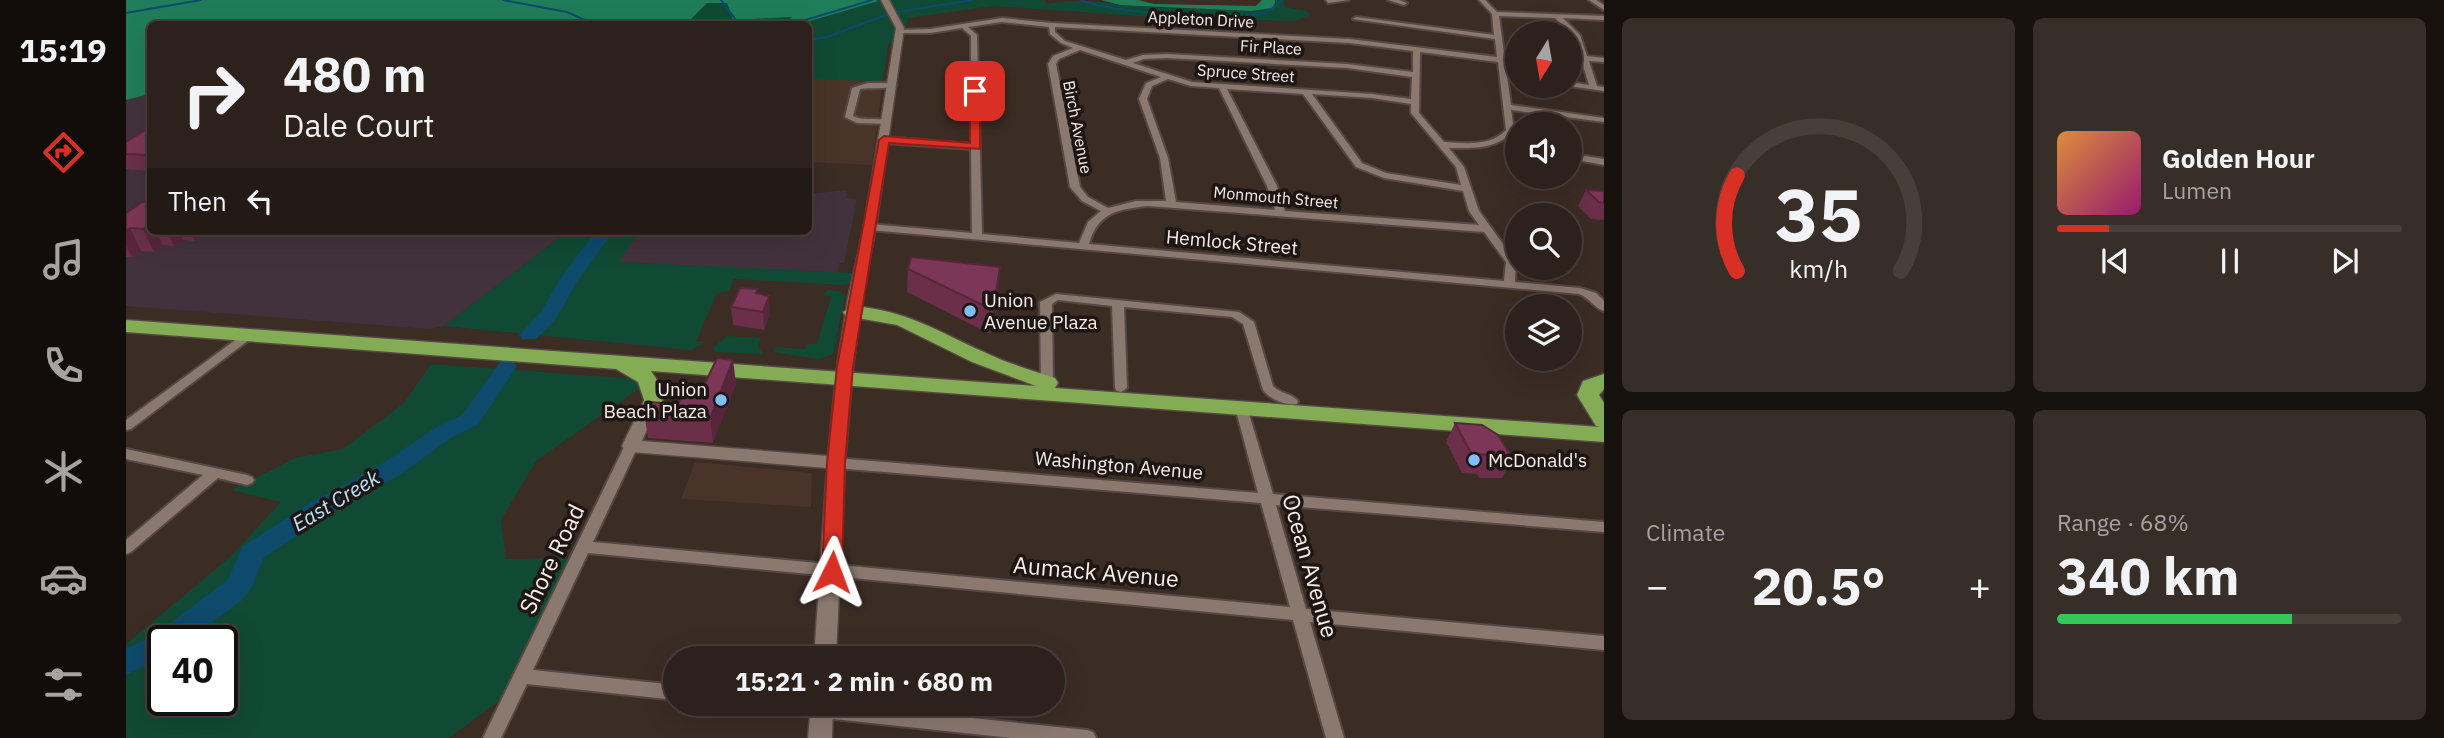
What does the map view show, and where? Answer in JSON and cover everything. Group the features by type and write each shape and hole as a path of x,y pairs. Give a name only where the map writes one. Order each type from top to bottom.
{"highway":[{"path":"853,312 904,321 979,358 1047,383"},
{"path":"128,325 699,368 1047,383 1604,421"},
{"path":"128,325 844,373 1604,435"},
{"path":"608,361 646,376 653,398"},
{"path":"653,398 669,380 699,368"},
{"path":"1604,381 1591,386 1588,395 1604,421"}],"street":[{"path":"826,646 844,373 900,31 885,0"},
{"path":"1328,1 1346,0"},
{"path":"1391,0 1404,3"},
{"path":"1441,145 1481,144 1501,139 1510,130 1507,76 1501,60 1495,14 1482,0"},
{"path":"1592,0 1604,8"},
{"path":"1495,14 1604,18"},
{"path":"1556,16 1576,33 1594,88"},
{"path":"1356,19 1497,37"},
{"name":"Appleton Drive","path":"900,31 1009,20 1052,25 1330,40 1501,60"},
{"name":"Spruce Street","path":"1052,25 1055,37 1078,48 1191,84 1373,96 1413,102"},
{"path":"963,26 974,35 977,237"},
{"name":"Birch Avenue","path":"1078,48 1056,58 1052,64 1075,187 1084,199 1107,212"},
{"path":"1417,49 1413,102 1416,117 1465,174 1466,189 1474,211 1511,262 1509,285"},
{"name":"Fir Place","path":"1125,63 1143,57 1167,56 1347,66 1416,75"},
{"path":"1585,58 1604,60"},
{"path":"1166,77 1149,85 1143,99 1164,158 1171,204"},
{"path":"886,122 857,121 849,117 856,88 892,85"},
{"path":"1582,86 1604,89"},
{"path":"1222,87 1277,195 1281,213"},
{"path":"1306,92 1359,165 1384,175 1466,189"},
{"path":"1507,107 1604,120"},
{"path":"884,140 976,147"},
{"path":"1585,159 1604,162"},
{"name":"Monmouth Street","path":"1107,212 1134,204 1171,204 1487,229"},
{"path":"1083,246 1089,225 1107,212"},
{"name":"Hemlock Street","path":"870,227 1509,285 1590,294 1604,308"},
{"path":"1047,383 1046,302 1049,298 1235,314 1243,317 1248,322 1267,387 1273,394 1292,401"},
{"path":"1118,303 1121,388"},
{"path":"126,426 249,335"},
{"name":"Shore Road","path":"492,738 653,398"},
{"name":"Ocean Avenue","path":"1241,407 1335,738"},
{"name":"Washington Avenue","path":"631,446 1604,527"},
{"path":"126,453 247,480"},
{"path":"126,548 214,474"},
{"name":"Aumack Avenue","path":"583,547 1604,643"},
{"path":"522,676 663,692"},
{"path":"820,738 821,716"},
{"path":"905,716 1087,738"}],"shaded area":[{"path":"812,43 888,43 872,165 812,162"},
{"path":"147,95 147,235 563,235 444,326 430,329 126,306 126,100"},
{"path":"847,190 846,198 857,199 844,263 839,263 837,274 618,262 636,235 812,235 812,194"},
{"path":"695,462 812,473 811,507 681,499"}],"green space":[{"path":"126,0 878,1 810,21 787,21 792,17 733,20 727,3 707,3 689,21 147,21 147,95 126,100"},
{"path":"876,0 1044,0 1047,4 1091,1 1120,5 1251,11 1275,3 1275,0 1284,0 1285,7 1306,11 1311,15 1293,21 1166,18 993,6 909,18 898,44 888,44 883,79 876,81 812,79 812,21 810,21"},
{"path":"1101,0 1256,6 1262,0 1275,0 1275,3 1272,8 1251,11 1120,5"},
{"path":"707,3 727,3 734,20 794,17 788,21 689,21"},
{"path":"563,235 636,235 619,262 853,273 850,283 843,285 734,279 729,291 717,293 696,341 706,342 691,350 444,326"},
{"path":"827,290 839,291 845,295 833,354 819,359 778,353 774,350 777,347 804,349 808,344 817,344 831,297 823,295"},
{"path":"727,336 761,338 758,346 763,354 715,352 713,348"},
{"path":"431,364 651,380 536,461 501,520 506,559 575,558 516,688 449,738 126,738 126,644 147,626 147,716 238,716 238,625 149,625 229,558 281,502 232,490 295,458 343,449 404,403"}],"building":[{"path":"147,129 147,155 126,154 126,142"},
{"path":"1586,190 1604,191 1604,203 1599,202"},
{"path":"142,202 147,202 147,226 126,231 126,213"},
{"path":"911,257 1000,267 993,310 908,269"},
{"path":"740,288 758,289 756,293 769,296 763,312 731,307"},
{"path":"717,358 733,360 710,418 644,412 649,402 678,404 684,391 701,392"},
{"path":"1455,423 1482,425 1498,435 1512,458 1489,459 1486,455 1471,453"}],"waterway":[{"path":"126,13 201,0"},
{"path":"503,0 567,12 587,21"},
{"path":"721,0 737,21"},
{"path":"802,21 872,0"},
{"name":"East Creek","path":"812,39 827,37 891,13 972,0"},
{"name":"East Creek","path":"1080,0 1142,12 1220,17 1263,13 1282,0"},
{"name":"East Creek","path":"529,335 549,315 569,279 602,235"},
{"name":"East Creek","path":"188,625 239,585 252,553 314,512 393,468 446,431 470,420 507,366"},
{"name":"East Creek","path":"126,663 147,652"}],"place":[{"name":"Union Avenue Plaza","path":"970,311"},
{"name":"Union Beach Plaza","path":"721,400"},
{"name":"McDonald's","path":"1474,460"}],"route":[{"path":"832,572 836,463 845,367 884,140 976,147 975,91"}]}
